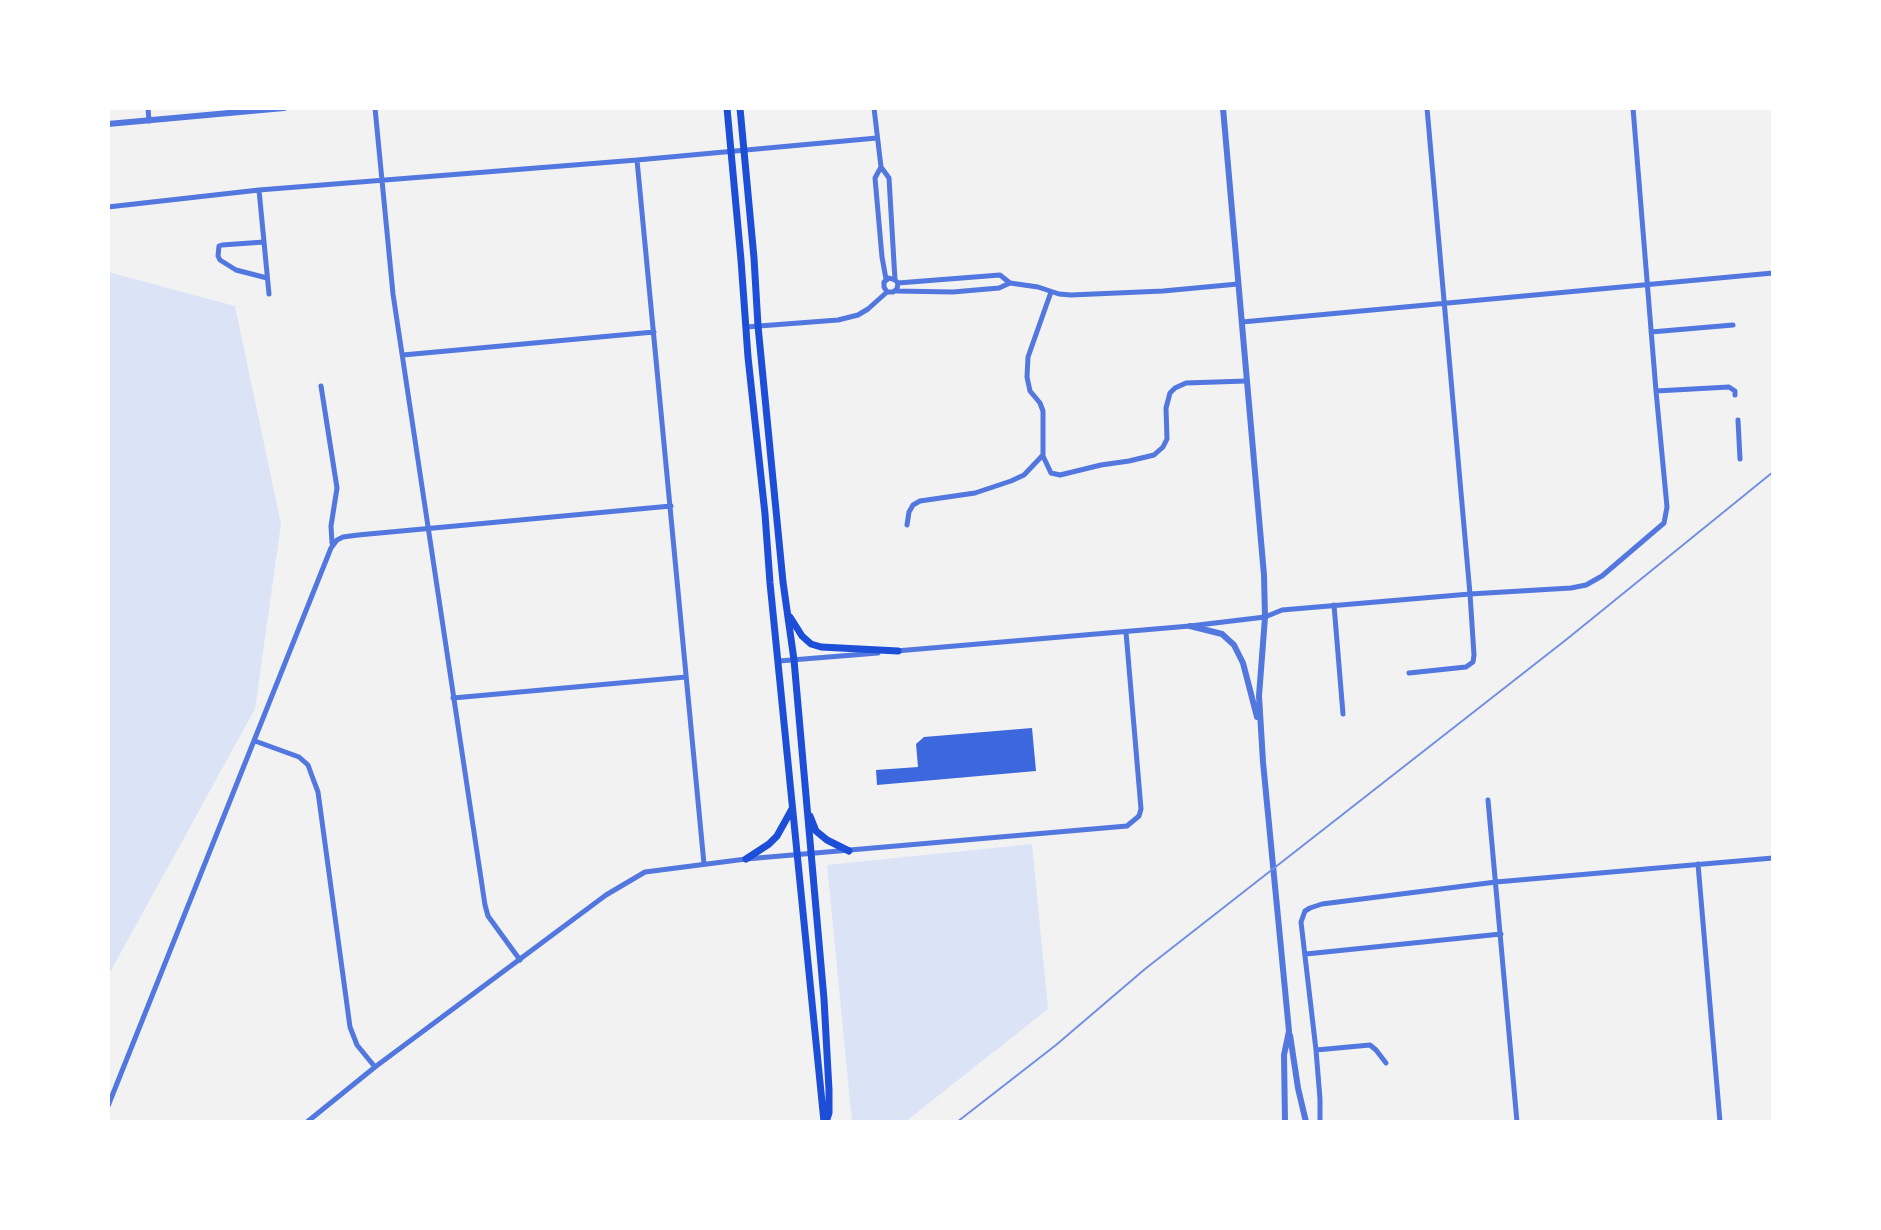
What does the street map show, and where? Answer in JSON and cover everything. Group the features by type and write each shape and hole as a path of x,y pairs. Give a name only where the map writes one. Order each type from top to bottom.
{"main road":[{"path":"727,108 770,583 825,1122"},
{"path":"740,108 758,326 812,854 829,1090 829,1113 825,1122"},
{"path":"760,463 772,462"},
{"path":"770,583 783,582"},
{"path":"787,611 802,636 811,644 898,651"},
{"path":"746,859 761,851 777,836 793,807"},
{"path":"808,811 816,831 849,851"}],"street":[{"path":"148,108 149,121"},
{"path":"108,124 284,108"},
{"path":"375,108 393,294 485,905 488,916 520,960"},
{"path":"874,108 881,167 889,178 895,291"},
{"path":"1223,108 1264,575 1260,728 1289,1031 1306,1122"},
{"path":"1409,673 1460,669 1473,662 1474,655 1427,108"},
{"path":"779,661 1190,626 1265,617 1282,610 1334,605 1571,588 1586,585 1602,576 1664,523 1667,507 1633,108"},
{"path":"108,207 381,179 877,138"},
{"path":"637,160 705,864"},
{"path":"881,167 875,178 886,279 884,287 887,292"},
{"path":"259,190 269,294"},
{"path":"880,233 893,232"},
{"path":"264,242 222,245 219,246 218,256 236,270 267,278"},
{"path":"1242,322 1773,273"},
{"path":"886,279 1000,275 1010,283 1071,295 1238,284"},
{"path":"746,327 838,320 868,309 887,292 953,292 999,288 1010,283"},
{"path":"1051,292 1027,367 1030,391 1043,411 1043,456 1051,473 1060,475 1154,455 1167,439 1166,408 1170,393 1175,388 1186,383 1246,381"},
{"path":"1651,332 1733,325"},
{"path":"403,355 654,332"},
{"path":"108,1106 331,548 337,488 321,386"},
{"path":"1656,391 1729,387 1735,395"},
{"path":"1738,420 1740,459"},
{"path":"907,525 909,512 920,501 975,493 1011,481 1024,475 1043,456"},
{"path":"331,548 343,537 671,506"},
{"path":"1334,605 1343,714"},
{"path":"1190,626 1222,634 1234,645 1243,663 1260,728"},
{"path":"307,1122 375,1067 638,874 746,859 1121,828 1136,821 1141,809 1126,632"},
{"path":"453,698 686,677"},
{"path":"255,741 299,757 308,765 318,792 350,1027 357,1045 375,1067"},
{"path":"1488,800 1517,1122"},
{"path":"1320,1122 1316,1050 1301,922 1305,911 1315,905 1496,882 1773,858"},
{"path":"1698,864 1720,1122"},
{"path":"1306,954 1501,934"},
{"path":"1285,1122 1284,1055 1289,1031"},
{"path":"1316,1050 1370,1045 1386,1063"}],"shaded area":[{"path":"108,272 235,306 281,524 255,709 108,976"},
{"path":"1032,844 1048,1009 905,1122 852,1122 827,865"}],"building":[{"path":"1032,728 1036,771 877,785 876,770 918,767 916,744 924,737"}],"railway":[{"path":"957,1122 1056,1045 1145,969 1567,639 1773,472"}]}
